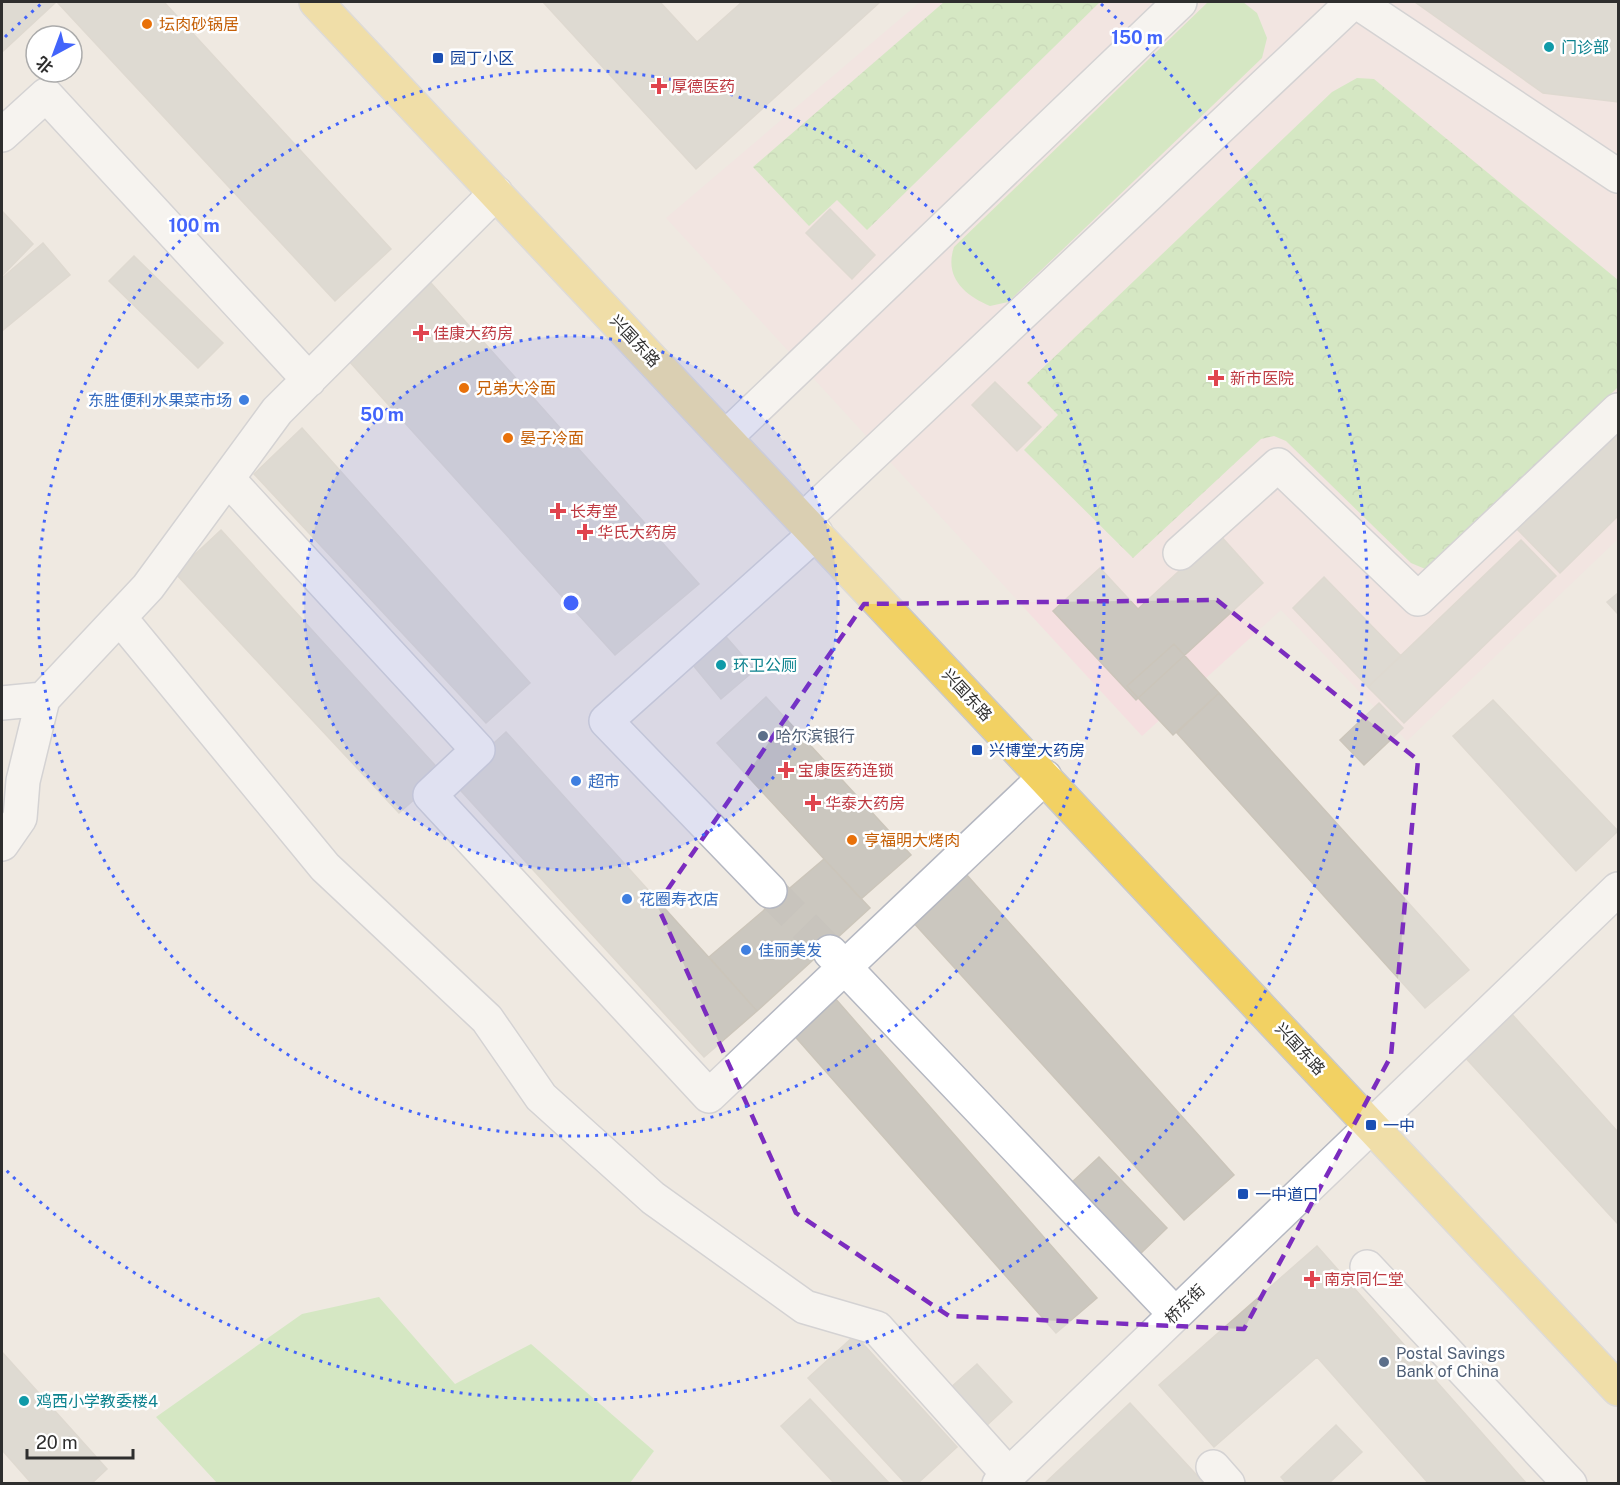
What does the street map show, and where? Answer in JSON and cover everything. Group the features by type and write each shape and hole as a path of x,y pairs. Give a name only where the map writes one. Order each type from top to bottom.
{"main road":[{"name":"兴国东路","path":"316,2 1618,1389"}],"street":[{"path":"726,437 1180,2"},
{"path":"770,891 606,721 1355,2 1618,176"},
{"path":"2,135 46,95 309,380"},
{"path":"2,844 20,818 23,781 43,699 148,588 278,411 496,193"},
{"path":"1180,553 1278,465 1418,599 1618,410"},
{"path":"228,479 478,750 430,795 709,1096 837,959 1045,777"},
{"path":"120,618 325,867 487,1019 540,1097 652,1198 805,1307 878,1328 1004,1479"},
{"path":"2,703 43,699"},
{"name":"桥东街","path":"1004,1479 1618,889"},
{"path":"837,959 1175,1314"},
{"path":"1366,1267 1570,1484"}],"highlighted area":[{"path":"1217,600 1418,760 1391,1056 1244,1329 949,1316 796,1213 657,905 864,604"}],"shaded area":[{"name":"新市医院","path":"920,2 1618,2 1618,539 1407,741 1281,610 1142,736 666,218"}],"green space":[{"path":"944,2 1100,2 867,230 837,200 809,226 753,167"},
{"path":"1208,2 1243,2 1257,13 1267,38 1262,58 1008,302 990,306 972,296 958,284 954,276 952,258 954,247"},
{"path":"1357,78 1374,79 1618,280 1618,387 1440,565 1430,571 1411,563 1286,441 1274,436 1261,439 1133,558 1024,450 1058,415 1027,383 1332,92"},
{"path":"379,1297 455,1384 531,1344 654,1451 630,1483 217,1483 156,1417 302,1314"}],"building":[{"path":"2,2 56,2 32,24 24,24 24,32 2,52"},
{"path":"57,2 164,2 391,249 335,301 84,31 84,24 77,24"},
{"path":"543,2 660,2 697,42 742,2 880,2 696,169"},
{"name":"门诊部","path":"1415,2 1618,2 1618,102 1543,93"},
{"path":"830,209 875,255 852,279 806,233"},
{"path":"2,211 33,244 2,276"},
{"path":"43,243 70,275 2,331 2,278"},
{"path":"134,256 223,343 198,368 109,281"},
{"path":"431,283 699,584 615,655 348,360"},
{"path":"995,382 1041,427 1017,451 972,405"},
{"path":"1618,425 1618,516 1560,573 1514,526"},
{"path":"302,428 530,683 486,723 254,474"},
{"path":"221,530 443,774 399,813 175,573"},
{"path":"1219,534 1263,583 1136,700 1053,611 1100,568 1138,609"},
{"path":"1521,540 1556,576 1404,723 1368,687"},
{"path":"1324,577 1401,656 1368,687 1293,608"},
{"path":"1618,593 1618,614 1607,602"},
{"name":"环卫公厕","path":"721,631 755,670 721,699 688,659"},
{"path":"1174,644 1219,693 1173,735 1127,686"},
{"path":"1219,693 1469,970 1425,1008 1177,733"},
{"path":"766,697 911,855 861,899 717,743"},
{"path":"1493,700 1618,831 1576,871 1453,736"},
{"path":"1379,703 1403,728 1364,765 1340,740"},
{"path":"506,732 757,1011 704,1057 452,781"},
{"path":"824,859 870,908 757,1011 709,957"},
{"path":"966,874 1234,1175 1184,1220 912,921"},
{"path":"834,997 1097,1298 1056,1333 792,1033"},
{"path":"1510,1012 1618,1132 1618,1224 1462,1054"},
{"path":"1099,1157 1167,1228 1138,1256 1070,1184"},
{"path":"1317,1246 1527,1484 1429,1484 1317,1357 1214,1447 1159,1385"},
{"path":"855,1335 957,1447 917,1484 906,1484 808,1378"},
{"name":"鸡西小学教委楼4","path":"2,1352 107,1469 91,1484 32,1484 2,1450"},
{"path":"977,1364 1012,1402 984,1428 949,1389"},
{"path":"810,1399 890,1484 835,1484 781,1426"},
{"path":"1130,1403 1205,1484 1044,1484"},
{"path":"1336,1425 1362,1452 1328,1484 1287,1484 1281,1477"}],"tunnel":[{"path":"770,891 829,951"}],"place":[{"name":"坛肉砂锅居","path":"147,24"},
{"name":"门诊部","path":"1549,47"},
{"name":"园丁小区","path":"438,58"},
{"name":"厚德医药","path":"659,86"},
{"name":"佳康大药房","path":"421,333"},
{"name":"新市医院","path":"1216,378"},
{"name":"兄弟大冷面","path":"464,388"},
{"name":"东胜便利水果菜市场","path":"244,400"},
{"name":"晏子冷面","path":"508,438"},
{"name":"长寿堂","path":"558,511"},
{"name":"华氏大药房","path":"585,532"},
{"name":"环卫公厕","path":"721,665"},
{"name":"哈尔滨银行","path":"763,736"},
{"name":"兴博堂大药房","path":"977,750"},
{"name":"宝康医药连锁","path":"786,770"},
{"name":"超市","path":"576,781"},
{"name":"华泰大药房","path":"813,803"},
{"name":"亨福明大烤肉","path":"852,840"},
{"name":"花圈寿衣店","path":"627,899"},
{"name":"佳丽美发","path":"746,950"},
{"name":"一中","path":"1371,1125"},
{"name":"一中道口","path":"1243,1194"},
{"name":"南京同仁堂","path":"1312,1279"},
{"name":"Postal Savings Bank of China","path":"1384,1362"},
{"name":"鸡西小学教委楼4","path":"24,1401"}]}
